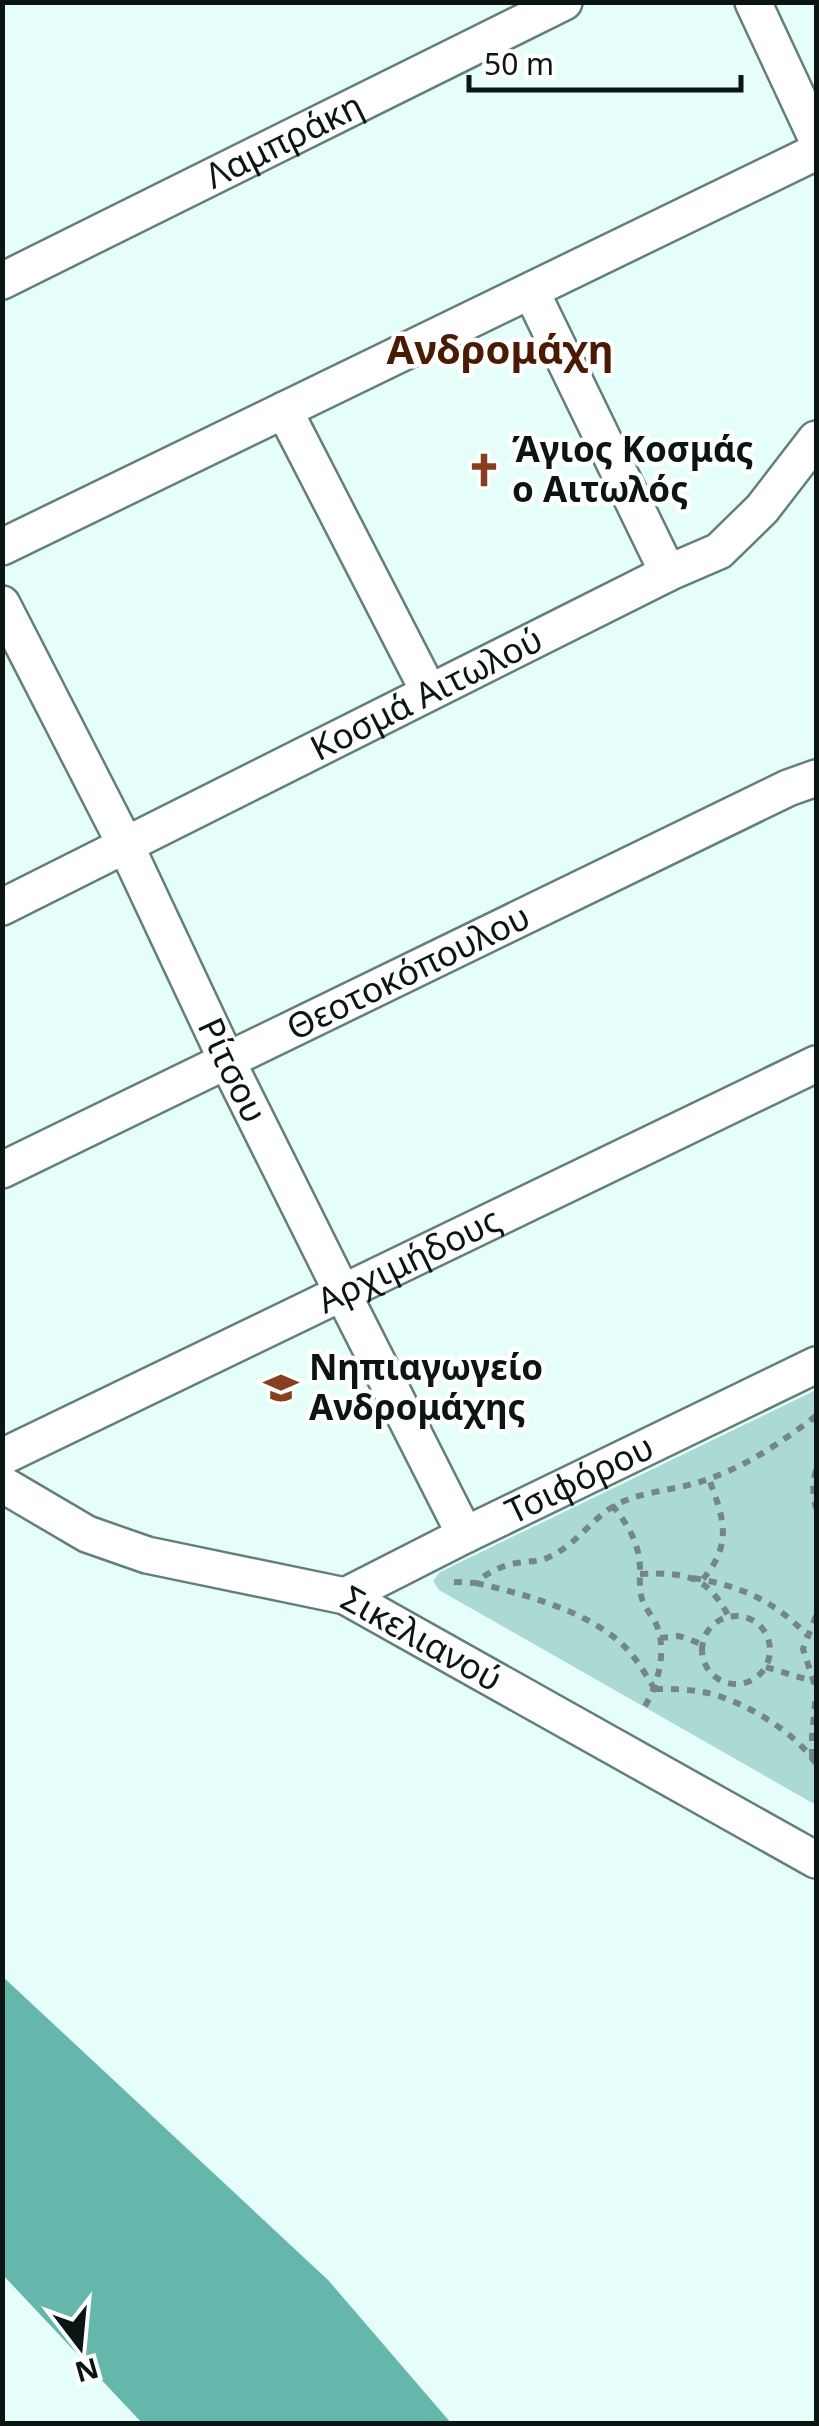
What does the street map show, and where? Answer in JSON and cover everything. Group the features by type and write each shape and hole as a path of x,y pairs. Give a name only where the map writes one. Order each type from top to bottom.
{"street":[{"name":"Λαμπράκη","path":"2,281 564,2"},
{"path":"753,2 816,136"},
{"path":"2,548 816,152"},
{"path":"531,291 668,574"},
{"path":"284,410 429,692"},
{"name":"Κοσμά Αιτωλού","path":"2,907 719,550 762,509 816,439"},
{"name":"Ρίτσου","path":"2,604 126,846 227,1061 466,1535"},
{"name":"Θεοτοκόπουλου","path":"2,1170 788,788 816,778"},
{"name":"Αρχιμήδους","path":"2,1457 816,1064"},
{"name":"Τσιφόρου","path":"345,1596 816,1365"},
{"name":"Σικελιανού","path":"2,1484 86,1534 147,1555 345,1596 816,1860"}],"path":[{"path":"476,1583 509,1564 544,1560 573,1544 613,1507 733,1469 774,1447 816,1416"},
{"path":"816,1470 816,1508"},
{"path":"702,1580 720,1557 724,1541 709,1479"},
{"path":"613,1507 627,1521 636,1542 641,1598 660,1638 655,1690 644,1708"},
{"path":"640,1574 665,1573 716,1582 755,1595 775,1606 807,1635"},
{"path":"693,1578 714,1592 729,1617"},
{"path":"448,1582 476,1583 529,1597 596,1626 622,1644 655,1690"},
{"path":"814,1761 816,1688 803,1649 816,1616"},
{"path":"729,1617 746,1617 764,1630 769,1640 766,1666 754,1678 738,1684 722,1682 713,1675 702,1656 706,1633 713,1624 729,1617"},
{"path":"660,1638 680,1636 702,1644"},
{"path":"766,1666 816,1688"},
{"path":"736,1703 738,1684"},
{"path":"655,1690 707,1693 736,1703 786,1733 814,1761"}],"shaded area":[{"path":"816,1390 816,1805 439,1590 433,1581 440,1572"},
{"path":"2,1976 328,2280 451,2423 142,2423 3,2275"}],"place":[{"name":"Άγιος Κοσμάς ο Αιτωλός","path":"484,470"},
{"name":"Νηπιαγωγείο Ανδρομάχης","path":"281,1388"}],"district":[{"name":"Ανδρομάχη","path":"500,350"}]}
